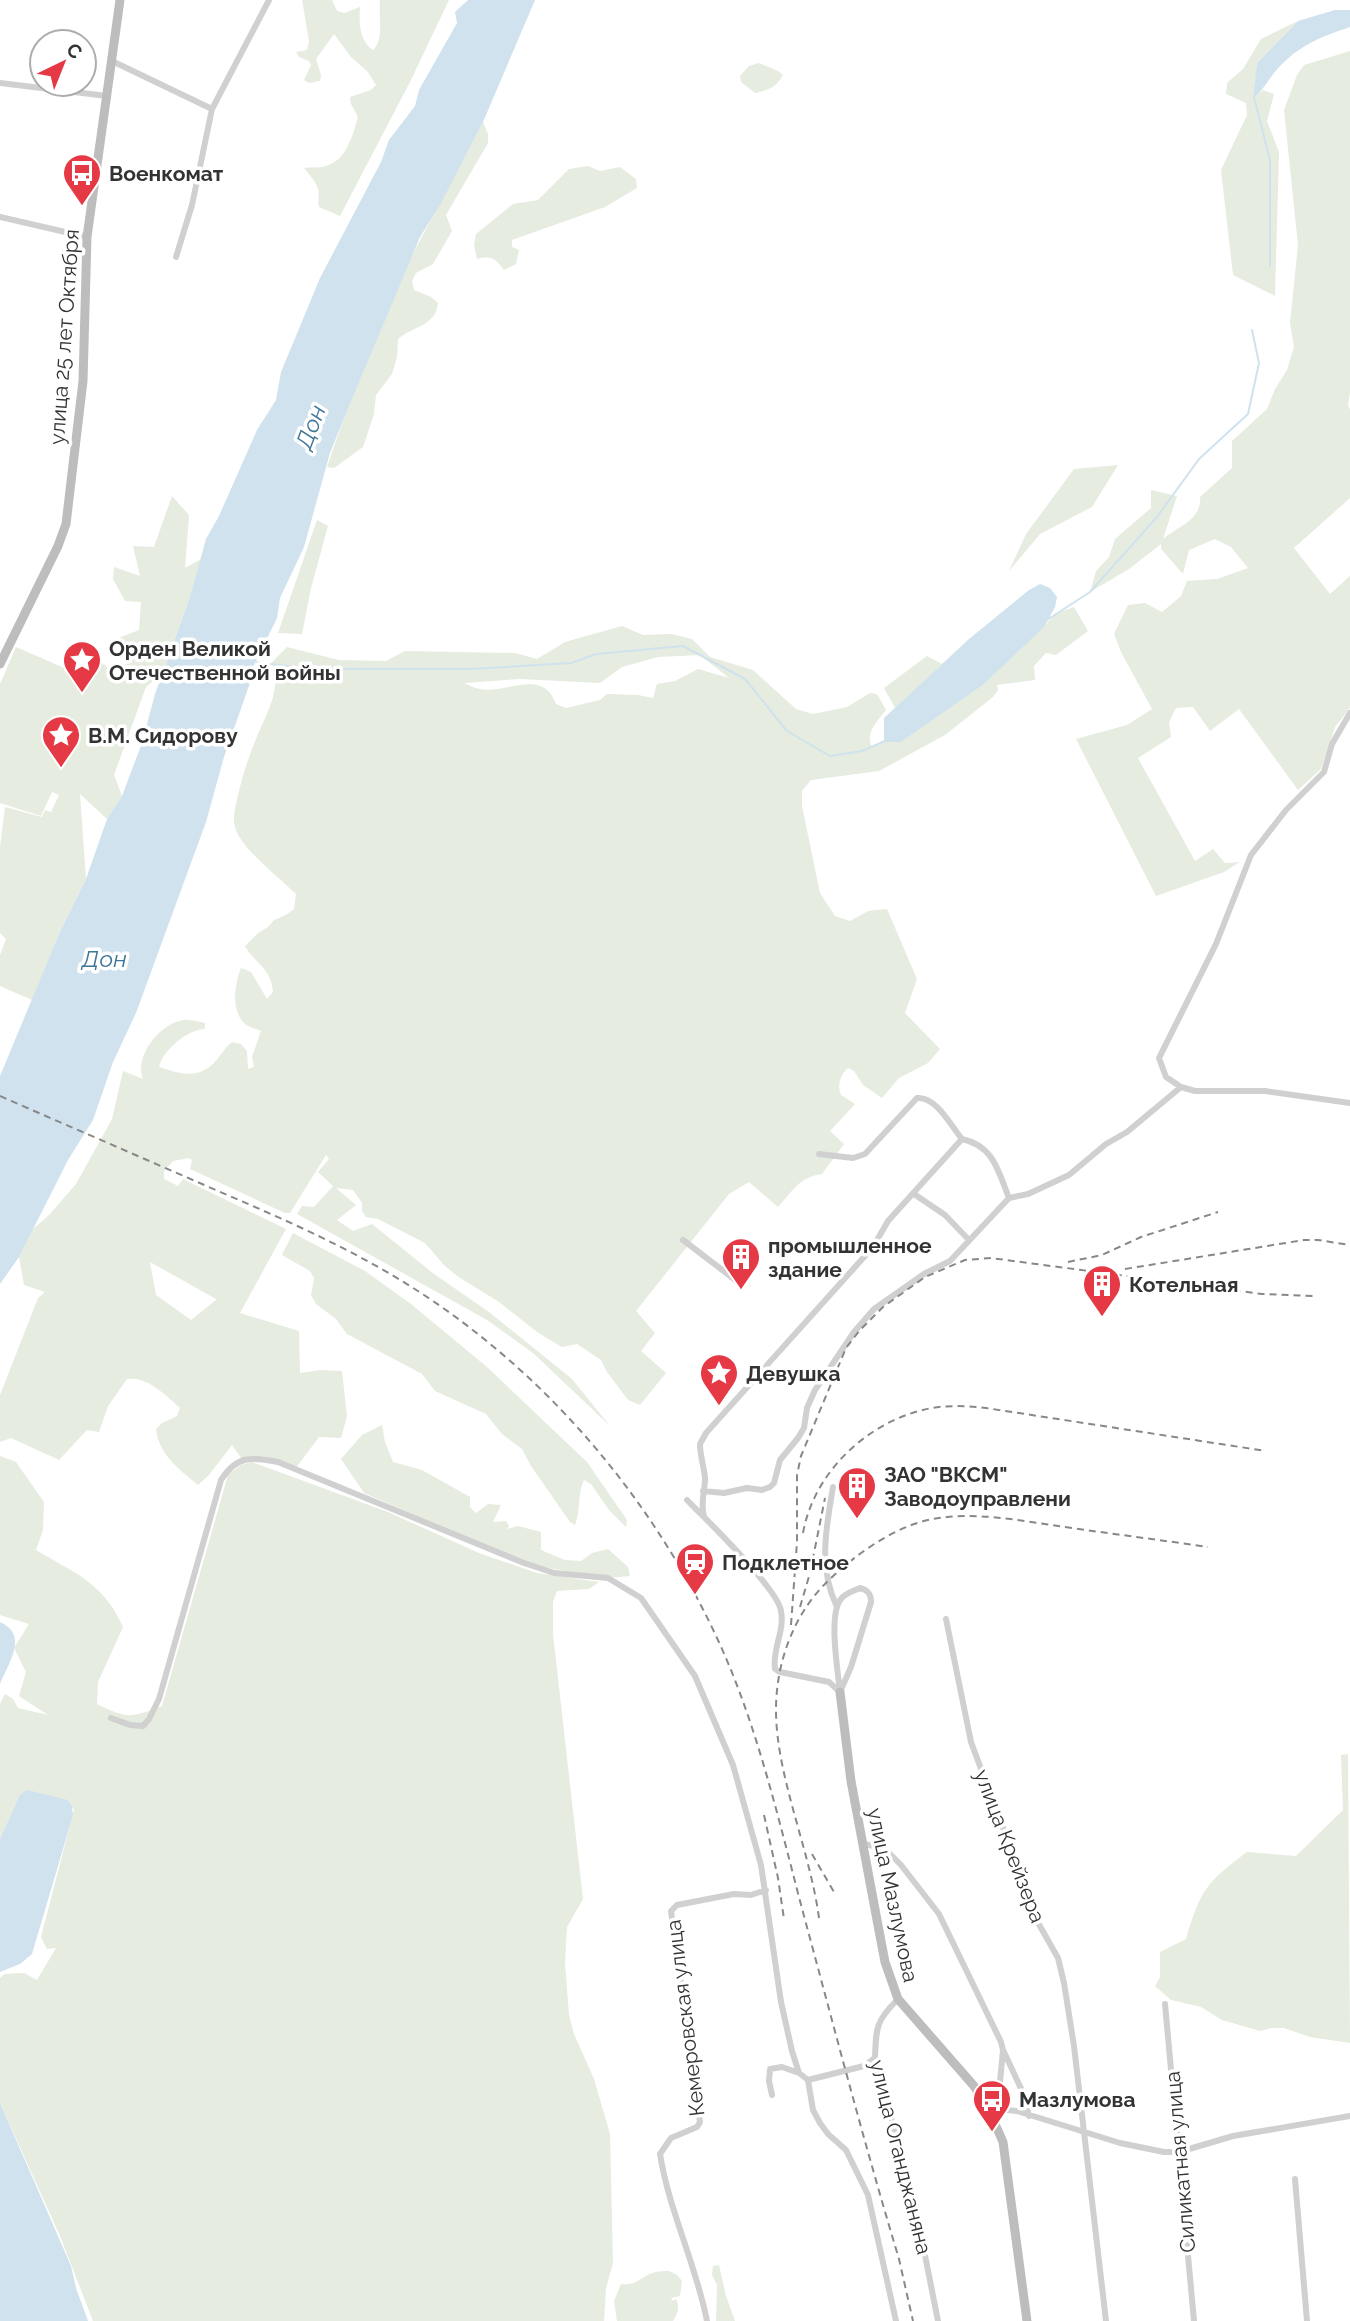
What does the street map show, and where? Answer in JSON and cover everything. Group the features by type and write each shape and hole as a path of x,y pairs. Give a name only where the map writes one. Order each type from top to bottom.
{"street":[{"name":"улица 25 лет Октября","path":"0,664 58,547 66,524 83,381 84,289 88,237 120,0"},
{"path":"176,257 192,205 212,109 269,0"},
{"path":"112,61 212,109"},
{"path":"0,83 107,96"},
{"path":"0,218 88,237"},
{"path":"1350,713 1332,744 1324,772 1286,810 1251,855 1216,944 1159,1058 1166,1077 1181,1087 1195,1091 1265,1091 1350,1103"},
{"path":"703,1491 724,1493 770,1487 774,1483 780,1460 804,1428 807,1408 815,1390 854,1332 874,1309 925,1274 950,1261 1009,1198 1028,1194 1069,1175 1106,1144 1137,1125 1181,1087"},
{"path":"819,1154 853,1158 865,1154 917,1098 922,1097 937,1108 962,1139 975,1142 986,1150 994,1160 1009,1198"},
{"path":"704,1517 701,1506 704,1471 700,1444 706,1433 873,1247 888,1221 962,1139"},
{"path":"914,1194 945,1215 969,1240"},
{"path":"683,1240 738,1282"},
{"path":"111,1718 130,1726 143,1726 149,1719 159,1699 221,1480 226,1472 242,1460 258,1458 278,1462 554,1573 608,1578 641,1598 679,1650 695,1676 733,1765 761,1865 781,2002 799,2073"},
{"path":"833,1487 825,1545 825,1567 836,1607 836,1660 840,1692"},
{"path":"687,1500 754,1570 781,1608 782,1623 773,1658 775,1669 829,1682 840,1692"},
{"path":"836,1607 841,1599 860,1588 871,1595 872,1602 840,1692"},
{"name":"улица Крейзера","path":"946,1619 971,1742 989,1797 1021,1876 1028,1905 1058,1958 1074,2046 1106,2321"},
{"name":"улица Мазлумова","path":"840,1692 851,1781 885,1962 898,1999 981,2095 1003,2142 1027,2321"},
{"path":"864,1844 884,1849 901,1865 939,1914 979,1994 1024,2095 1029,2116"},
{"name":"Кемеровская улица","path":"707,2321 701,2291 664,2178 660,2154 671,2138 697,2127 700,2122 671,1911 677,1905 734,1894 751,1895 766,1890"},
{"name":"улица Оганджаняна","path":"898,1999 882,2015 876,2032 875,2058 917,2215 938,2321"},
{"name":"Силикатная улица","path":"1165,2004 1194,2321"},
{"path":"981,2095 1000,2082 1003,2050"},
{"path":"808,2080 864,2066 875,2058"},
{"path":"772,2095 770,2069 782,2067 799,2073 808,2080 813,2110 828,2134 846,2150 869,2195 896,2321"},
{"path":"988,2108 1017,2110 1029,2116 1146,2149 1179,2152 1233,2136 1350,2116"},
{"path":"1295,2179 1307,2321"}],"shaded area":[{"path":"302,0 332,0 337,11 344,13 360,7 362,36 373,50 380,33 380,0 449,0 411,80 340,216 319,207 319,191 304,168 330,165 342,155 358,117 350,97 371,90 376,85 334,34 316,59 320,81 309,83 304,80 311,65 296,52 307,50 309,41"},
{"path":"1298,21 1257,63 1254,98 1263,90 1274,94 1267,121 1279,152 1275,296 1233,275 1221,170 1247,115 1246,103 1226,94 1227,83 1243,69 1261,39"},
{"path":"1350,51 1350,498 1294,548 1330,594 1350,576 1350,708 1335,727 1321,769 1298,790 1239,709 1210,731 1193,707 1176,708 1169,722 1171,737 1138,758 1195,861 1213,849 1225,863 1240,862 1224,872 1156,896 1076,739 1127,725 1152,709 1114,634 1128,605 1145,603 1162,612 1181,596 1187,581 1217,579 1248,568 1231,547 1215,539 1189,550 1183,574 1161,549 1161,544 1129,569 1090,592 1096,571 1109,557 1115,539 1151,508 1151,490 1177,496 1163,539 1193,517 1200,505 1200,497 1232,468 1232,441 1267,409 1287,370 1294,347 1290,323 1298,245 1284,110 1297,75 1304,65"},
{"path":"759,63 783,75 771,88 755,93 741,82 740,76 749,66"},
{"path":"483,122 488,143 446,215 452,231 433,264 416,273 412,281 414,290 438,303 436,311 428,321 398,339 392,374 376,395 374,414 363,447 334,468 327,467 342,423 410,259"},
{"path":"588,166 600,171 620,167 636,179 637,188 605,207 512,240 512,247 519,250 516,264 504,270 493,259 477,259 474,245 476,234 513,204 538,200 569,169"},
{"path":"1118,465 1092,507 1040,534 1009,571 1026,534 1074,469"},
{"path":"172,496 189,515 185,568 201,559 162,674 146,687 114,775 122,796 107,819 80,794 86,879 59,934 32,1000 0,986 0,955 6,939 0,933 0,847 5,807 42,817 45,810 51,812 59,795 52,792 41,816 0,803 0,684 16,647 92,680 100,661 116,675 127,665 116,639 139,630 141,602 125,601 113,579 114,567 140,576 133,546 154,547"},
{"path":"317,520 328,526 302,634 278,633"},
{"path":"1074,607 1088,631 1056,655 1046,653 1034,666 1035,680 997,685 998,690 993,697 945,735 879,771 811,780 802,791 802,806 820,893 835,916 850,921 868,911 887,909 917,979 905,1013 940,1049 928,1063 899,1078 882,1098 863,1085 854,1071 848,1068 840,1080 839,1088 841,1095 855,1104 830,1131 844,1144 822,1174 802,1182 778,1207 749,1182 729,1194 636,1311 655,1333 641,1351 666,1373 640,1405 628,1400 601,1360 577,1344 562,1347 537,1332 499,1302 457,1276 425,1243 378,1219 366,1217 362,1211 362,1203 353,1190 336,1188 356,1205 337,1220 353,1231 372,1224 434,1274 489,1312 572,1379 610,1426 533,1353 487,1320 297,1214 302,1206 314,1207 333,1186 318,1172 329,1159 326,1155 290,1213 190,1169 192,1160 189,1158 173,1161 164,1171 164,1179 178,1186 183,1179 286,1229 240,1313 299,1331 300,1373 342,1371 347,1416 341,1438 319,1437 295,1469 278,1462 242,1459 232,1445 198,1485 171,1461 158,1438 156,1429 177,1416 180,1408 149,1383 127,1379 108,1406 99,1432 87,1430 59,1460 11,1438 0,1442 0,1395 38,1298 45,1292 24,1285 19,1257 32,1230 76,1184 112,1119 123,1071 143,1079 142,1061 151,1043 165,1028 185,1020 205,1023 205,1029 191,1033 177,1042 165,1054 159,1067 187,1074 200,1072 213,1064 232,1042 241,1044 247,1051 248,1069 254,1067 252,1057 261,1031 245,1024 237,1012 236,989 241,968 251,972 267,999 273,992 266,972 245,946 274,920 294,909 296,894 244,844 235,827 234,815 247,763 274,694 275,673 272,662 287,647 339,660 386,661 405,651 515,653 537,659 565,642 622,626 643,635 671,634 692,639 710,657 753,670 796,709 813,714 847,707 870,693 877,694 886,710 871,732 872,747 884,742 902,741 983,685 1057,613","holes":["700,655 729,678 698,669 675,681 657,684 653,698 607,694 600,700 566,708 556,704 550,693 542,687 533,684 490,690 478,689 464,683 520,679 600,683 622,667 658,657","150,1262 216,1299 216,1300 191,1320 156,1295"]},
{"path":"927,656 942,664 895,708 884,688"},
{"path":"293,1233 365,1271 411,1304 487,1367 587,1462 627,1520 626,1527 609,1510 591,1484 584,1480 575,1525 570,1522 522,1449 502,1434 486,1414 435,1391 422,1374 347,1334 336,1319 316,1304 311,1295 314,1278 310,1271 282,1255"},
{"path":"382,1425 393,1462 422,1470 470,1497 470,1507 476,1513 488,1504 501,1505 493,1522 506,1521 509,1526 507,1529 518,1526 541,1532 541,1550 565,1560 581,1561 592,1553 608,1549 628,1567 630,1576 608,1578 529,1565 364,1493 341,1459 362,1435"},
{"path":"0,1456 16,1462 44,1502 43,1530 36,1550 97,1589 123,1627 98,1682 97,1704 123,1714 136,1715 162,1706 228,1475 241,1465 252,1462 388,1512 479,1553 537,1573 599,1582 589,1589 557,1591 553,1602 553,1634 583,1899 567,1927 565,1963 569,2015 574,2034 594,2079 610,2134 613,2263 606,2288 604,2321 93,2321 60,2236 0,2103 0,1978 4,1974 24,1973 37,1980 56,1948 47,1949 41,1937 74,1810 68,1800 61,1799 16,1805 0,1839 0,1704 5,1694 13,1699 18,1708 48,1715 19,1696 26,1672 14,1648 29,1624 0,1615"},
{"path":"1348,1754 1350,2043 1310,2037 1284,2028 1260,2031 1222,2020 1201,2007 1171,2000 1155,1986 1160,1977 1160,1952 1186,1939 1196,1909 1207,1888 1247,1852 1296,1856 1343,1810 1341,1755"},
{"path":"719,2265 735,2321 716,2321 717,2285 712,2275 713,2266"},
{"path":"669,2271 682,2281 680,2296 671,2298 673,2301 676,2299 678,2305 673,2321 617,2321 614,2301 621,2284 631,2284 656,2272"}],"water":[{"name":"Дон","path":"468,0 535,0 483,122 420,237 330,453 304,547 280,598 277,618 252,669 251,680 224,757 206,822 136,1013 113,1062 93,1120 68,1160 19,1257 0,1284 0,1076 59,934 86,879 107,819 122,796 190,597 206,539 257,430 276,400 281,372 320,278 381,162 389,140 415,106 419,90 457,23 455,12"},
{"path":"1335,10 1350,10 1350,27 1318,39 1299,50 1282,64 1253,99 1257,63 1298,21"},
{"path":"1040,584 1050,588 1057,597 1055,607 1044,627 983,685 901,742 884,742 884,718 969,639"},
{"path":"0,1622 9,1627 15,1642 12,1658 0,1684"},
{"path":"27,1790 68,1800 73,1815 32,1954 20,1964 0,1972 0,1839 20,1795"},
{"path":"0,2103 71,2266 88,2321 0,2321"}],"waterway":[{"path":"1254,97 1270,160 1270,266"},
{"path":"1047,620 1090,592 1157,517 1199,459 1248,414 1259,363 1252,330"},
{"path":"256,662 309,669 472,669 571,663 596,654 683,646 745,679 787,731 830,756 862,751 885,741"}],"railway":[{"path":"0,1096 288,1222 402,1281 452,1314 544,1392 624,1483 690,1584 717,1638 744,1705 776,1810 899,2259 913,2321"},
{"path":"1068,1262 1102,1255 1141,1237 1218,1212"},
{"path":"1125,1269 1304,1240 1350,1245"},
{"path":"791,1625 797,1542 797,1475 801,1456 846,1348 883,1307 925,1277 965,1260 991,1258 1262,1294 1315,1296"},
{"path":"803,1533 809,1510 819,1489 848,1451 887,1423 932,1408 986,1408 1266,1451"},
{"path":"800,1607 810,1573 825,1498"},
{"path":"819,1918 815,1892 781,1761 776,1710 779,1674 789,1639 806,1607 829,1580 851,1560 891,1535 919,1523 949,1517 999,1518 1208,1547"},
{"path":"764,1815 784,1919"},
{"path":"812,1854 834,1892"}],"place":[{"name":"Военкомат","path":"82,207"},
{"name":"Орден Великой Отечественной войны","path":"82,694"},
{"name":"В.М. Сидорову","path":"61,769"},
{"name":"промышленное здание","path":"741,1291"},
{"name":"Котельная","path":"1102,1318"},
{"name":"Девушка","path":"719,1407"},
{"name":"ЗАО \"ВКСМ\" Заводоуправлени","path":"857,1520"},
{"name":"Подклетное","path":"695,1596"},
{"name":"Мазлумова","path":"992,2133"}]}
